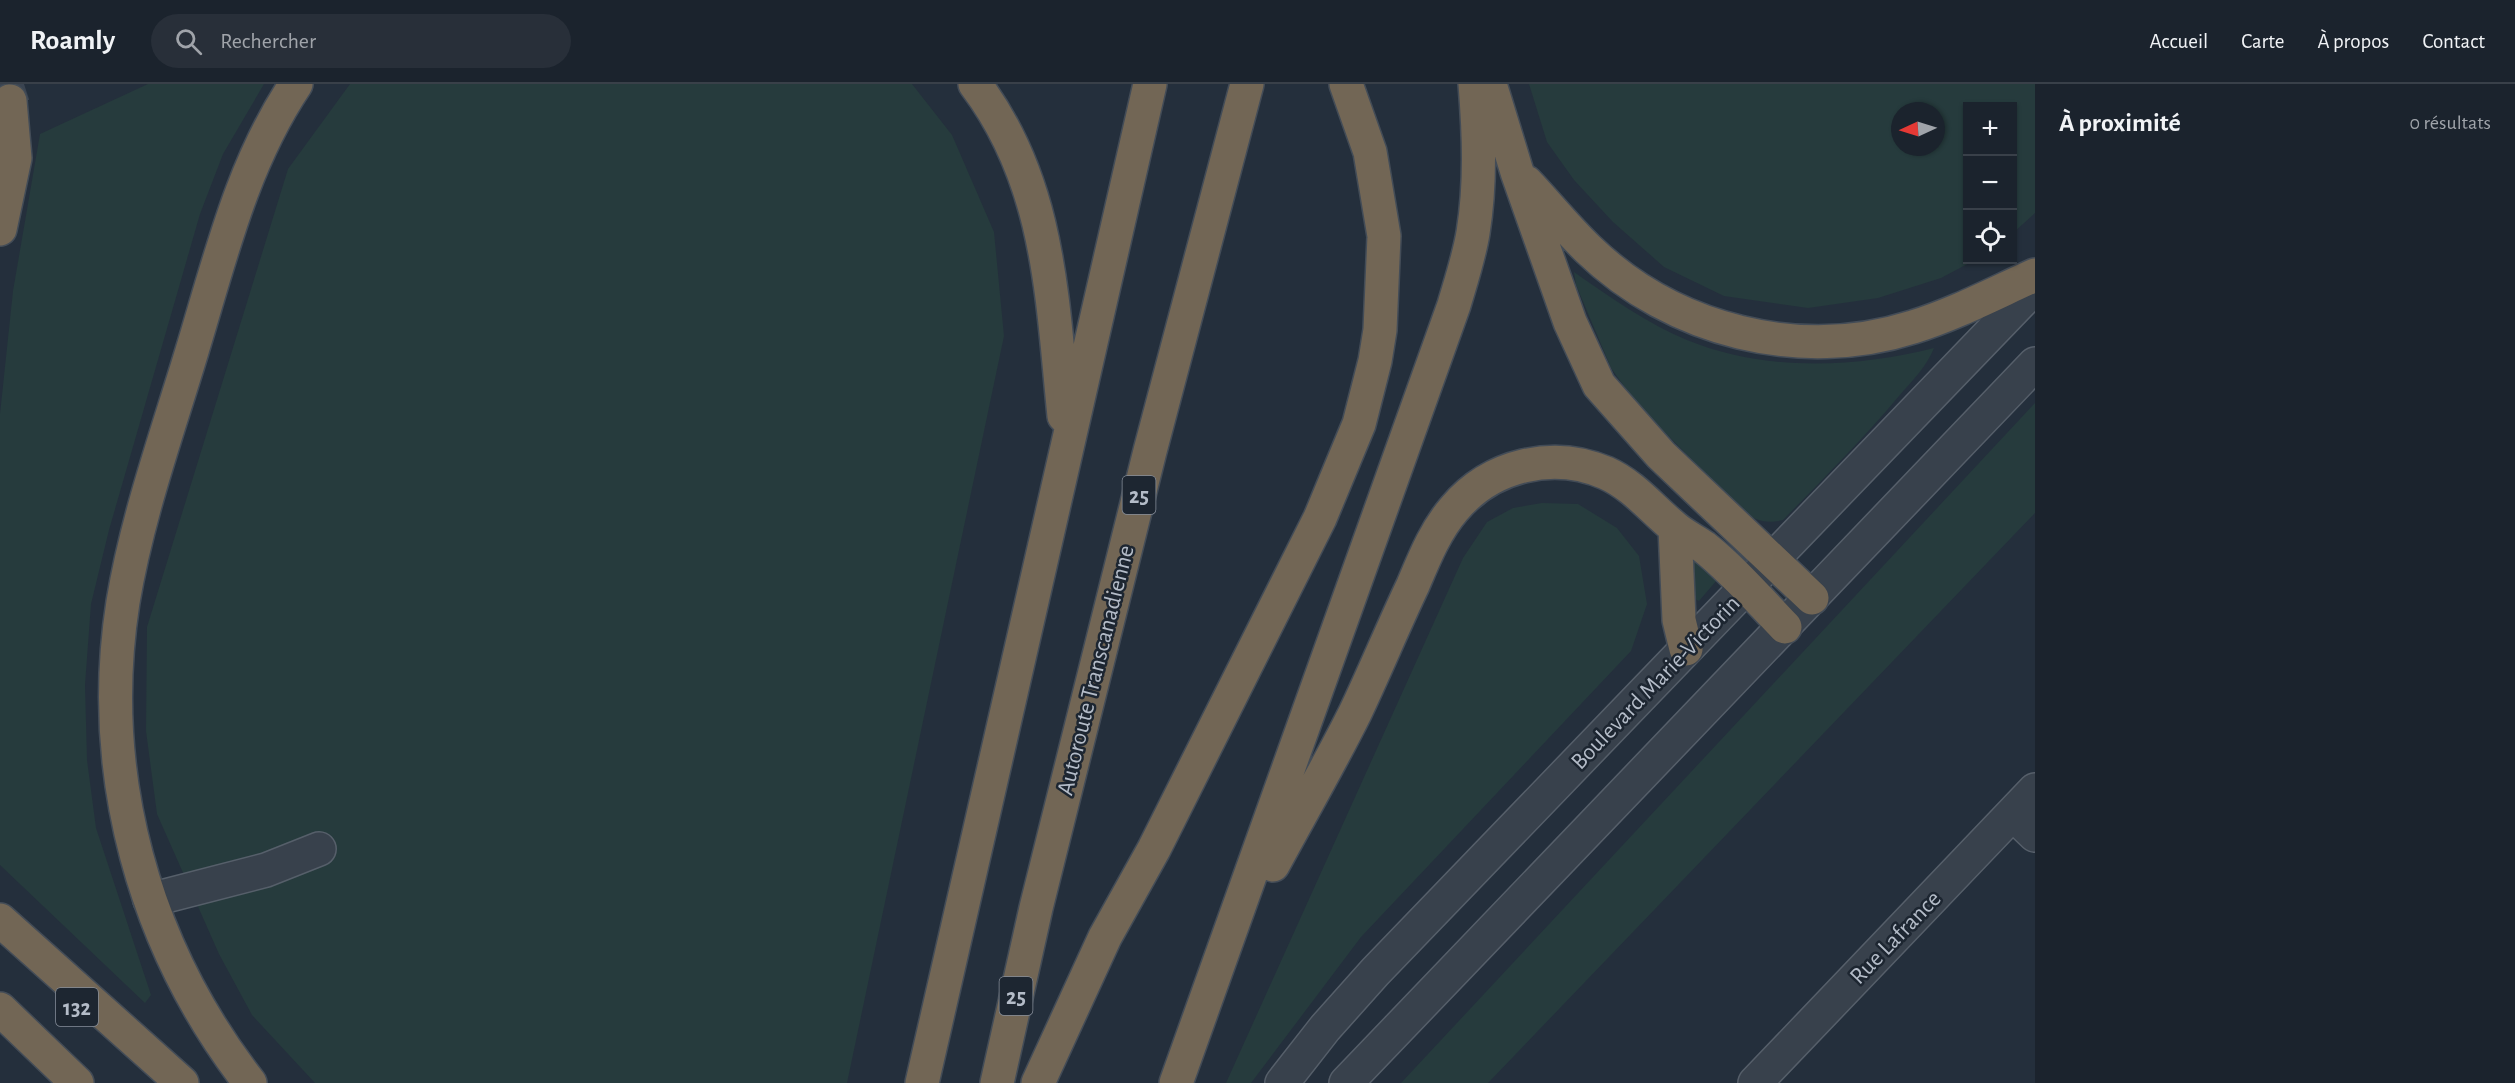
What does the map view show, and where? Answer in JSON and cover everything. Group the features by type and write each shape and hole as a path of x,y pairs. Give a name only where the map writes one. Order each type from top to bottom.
{"highway":[{"path":"250,1083 202,1015 172,957 136,861 128,822 118,747 117,669 125,590 138,531 231,224 262,143 296,84"},
{"path":"975,84 1014,149 1045,243 1067,446"},
{"path":"922,1083 1150,84"},
{"name":"Autoroute Transcanadienne","path":"997,1083 1036,908 1150,451 1247,84"},
{"path":"1038,1083 1105,937 1154,849 1320,518 1359,424 1375,361 1380,330 1383,236 1370,152 1346,84"},
{"path":"1176,1083 1442,344 1460,285 1473,234 1480,173 1475,84"},
{"path":"1490,84 1517,172 1570,322 1599,385 1661,455 1812,598"},
{"path":"0,229 15,158 9,99"},
{"path":"1517,172 1589,249 1642,291 1697,320 1756,336 1796,341 1825,341 1889,333 1913,327 1963,308 2035,275"},
{"path":"1222,959 1354,714 1435,538 1453,510 1486,481 1518,467 1546,462 1580,465 1609,474 1642,498 1675,528 1704,547 1785,627"},
{"path":"1675,528 1679,620 1686,649"},
{"path":"0,920 182,1083"},
{"name":"132","path":"0,931 154,1083"},
{"name":"132","path":"0,1009 77,1083"}],"street":[{"name":"Boulevard Marie-Victorin","path":"1282,1083 1324,1028 1375,972 2035,287"},
{"path":"1346,1083 2035,364"},
{"name":"Rue Lafrance","path":"1755,1083 2024,824 2035,790"},
{"path":"150,900 266,870 319,849"}],"green space":[{"path":"148,84 264,84 223,154 200,214 109,530 91,604 85,685 87,760 96,828 151,995 145,1003 0,865 0,414 13,291 40,134"},
{"path":"350,84 912,84 952,135 994,232 1004,336 847,1083 315,1083 252,1015 219,954 157,814 146,731 147,627 288,169"},
{"path":"1529,84 2035,84 2035,213 2017,229 2017,102 1963,102 1963,264 1967,264 1941,278 1878,298 1808,308 1724,296 1664,267 1613,222 1574,180 1547,142"},
{"path":"1574,272 1657,326 1687,340 1747,358 1810,364 1841,363 1904,355 1934,348 1919,373 1885,412 1783,520 1763,521 1744,513 1636,403 1611,368 1576,285"},
{"path":"2035,403 2035,513 1488,1083 1401,1083"},
{"path":"1542,503 1578,504 1617,528 1639,556 1647,604 1631,651 1361,937 1251,1083 1226,1083 1463,558 1487,522 1513,508"},
{"path":"1697,558 1717,580 1699,601 1693,598 1689,563"}],"tunnel":[{"path":"0,92 24,84"}]}
